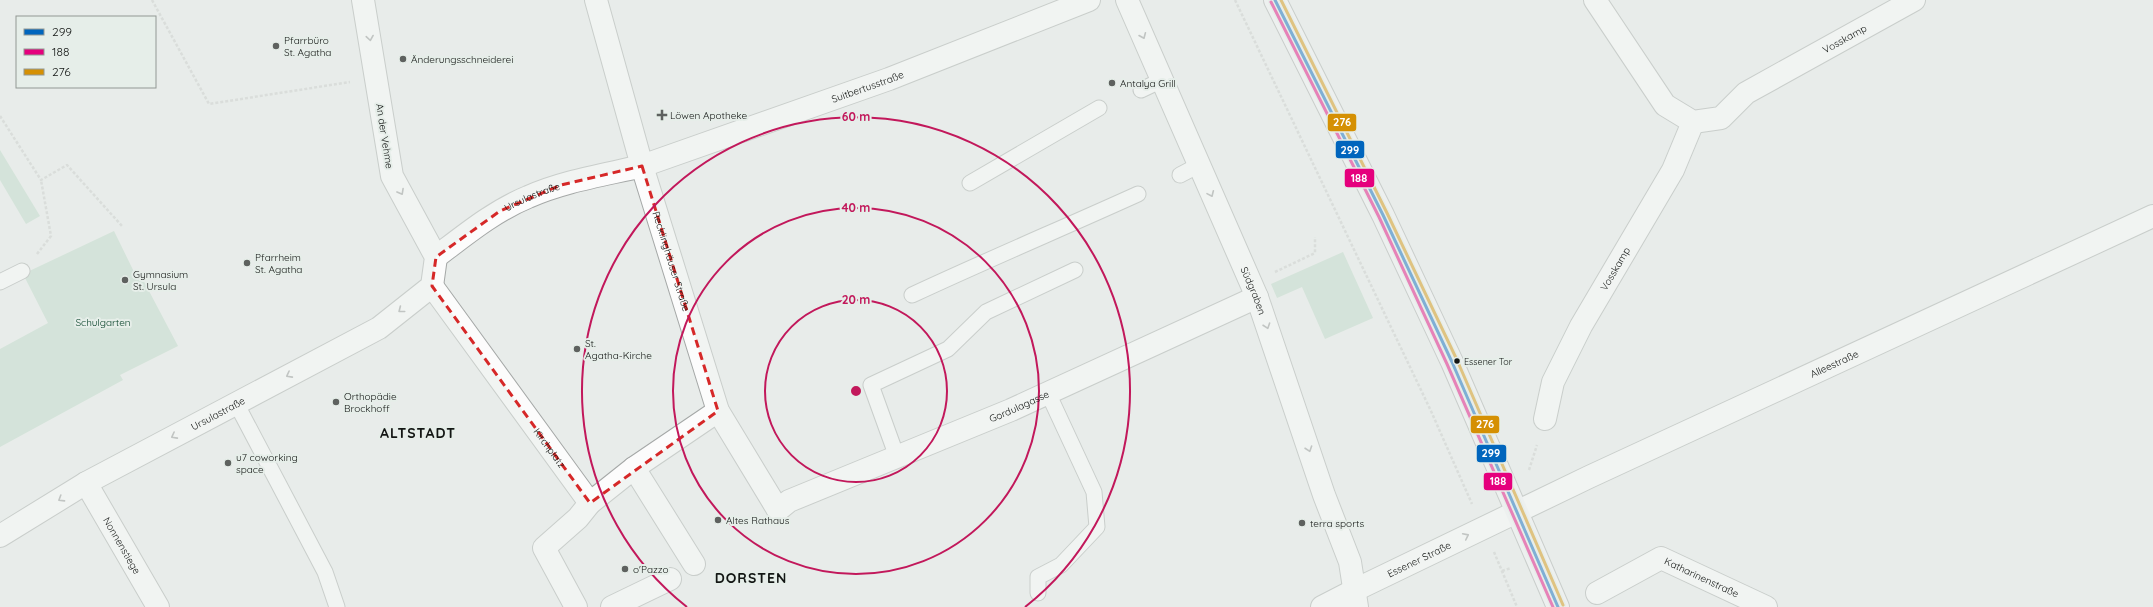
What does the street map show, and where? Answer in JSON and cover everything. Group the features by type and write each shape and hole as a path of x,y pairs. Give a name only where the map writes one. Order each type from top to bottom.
{"main road":[{"path":"1275,0 1382,215 1452,362 1558,607"}],"street":[{"name":"An der Vehme","path":"363,0 392,176 436,257"},
{"name":"Recklinghäuser Straße","path":"596,0 642,166 718,411 778,510"},
{"name":"Suitbertusstraße","path":"642,166 889,79 1089,0"},
{"name":"Südgraben","path":"1127,0 1162,80 1189,170 1257,297 1324,495 1350,562 1356,598"},
{"path":"1595,0 1665,105 1692,122"},
{"name":"Vosskamp","path":"1545,419 1553,382 1581,326 1673,170 1692,122 1721,118 1746,93 1914,0"},
{"name":"Ursulastraße","path":"436,257 500,210 528,196 561,185 642,166"},
{"name":"Alleestraße","path":"1516,512 2153,216"},
{"path":"432,286 436,257"},
{"name":"Ursulastraße","path":"0,536 86,483 379,328 432,286"},
{"name":"Kirchplatz","path":"432,286 590,503"},
{"name":"Gordulagasse","path":"778,510 789,501 1048,393 1257,297"},
{"path":"576,607 544,548 578,518 590,503 634,468 718,411"},
{"path":"634,468 694,564"},
{"name":"Nonnenstiege","path":"86,483 158,607"},
{"name":"Essener Straße","path":"1322,607 1356,598 1483,528 1516,512"},
{"name":"Katharinenstraße","path":"1597,593 1661,558 1766,607"},
{"path":"612,607 670,579"}],"lane":[{"path":"1141,90 1162,80"},
{"path":"970,183 1099,108"},
{"path":"912,295 1021,244 1073,224 1138,194"},
{"path":"897,457 871,385 948,349 986,312 1075,270"},
{"path":"0,282 22,271"},
{"path":"1038,593 1038,577 1061,565 1097,527 1094,492 1048,393"},
{"path":"236,403 325,572 337,607"}],"path":[{"path":"152,0 209,104 376,78"},
{"path":"1235,0 1431,411 1483,528"},
{"path":"0,117 41,180 51,236 22,271"},
{"path":"41,180 68,165 122,226"},
{"path":"1282,270 1315,253 1314,237"},
{"path":"1516,512 1545,419"},
{"path":"1502,571 1517,607"}],"highlighted area":[{"path":"642,166 718,411 590,503 432,286 436,257 500,211 561,185"}],"green space":[{"path":"0,150 40,216 26,224 0,180"},
{"name":"Schulgarten","path":"114,231 136,276 140,274 178,346 120,375 123,380 0,447 0,349 48,323 23,274"},
{"path":"1343,252 1373,318 1325,339 1302,287 1277,298 1271,284"}],"transit line":[{"name":"299","path":"1275,0 1383,215 1452,362 1558,607"},
{"name":"276","path":"1281,0 1387,213 1457,360 1563,605"},
{"name":"188","path":"1271,2 1379,217 1447,364 1553,607"}],"place":[{"name":"Pfarrbüro St. Agatha","path":"276,46"},
{"name":"Änderungsschneiderei","path":"403,59"},
{"name":"Antalya Grill","path":"1112,83"},
{"name":"Löwen Apotheke","path":"662,115"},
{"name":"Pfarrheim St. Agatha","path":"247,263"},
{"name":"Gymnasium St. Ursula","path":"125,280"},
{"name":"St. Agatha-Kirche","path":"577,349"},
{"name":"Essener Tor","path":"1457,361"},
{"name":"Orthopädie Brockhoff","path":"336,402"},
{"name":"u7 coworking space","path":"228,463"},
{"name":"Altes Rathaus","path":"718,520"},
{"name":"terra sports","path":"1302,523"},
{"name":"o'Pazzo","path":"625,569"}],"district":[{"name":"ALTSTADT","path":"418,433"},
{"name":"DORSTEN","path":"751,578"}]}
